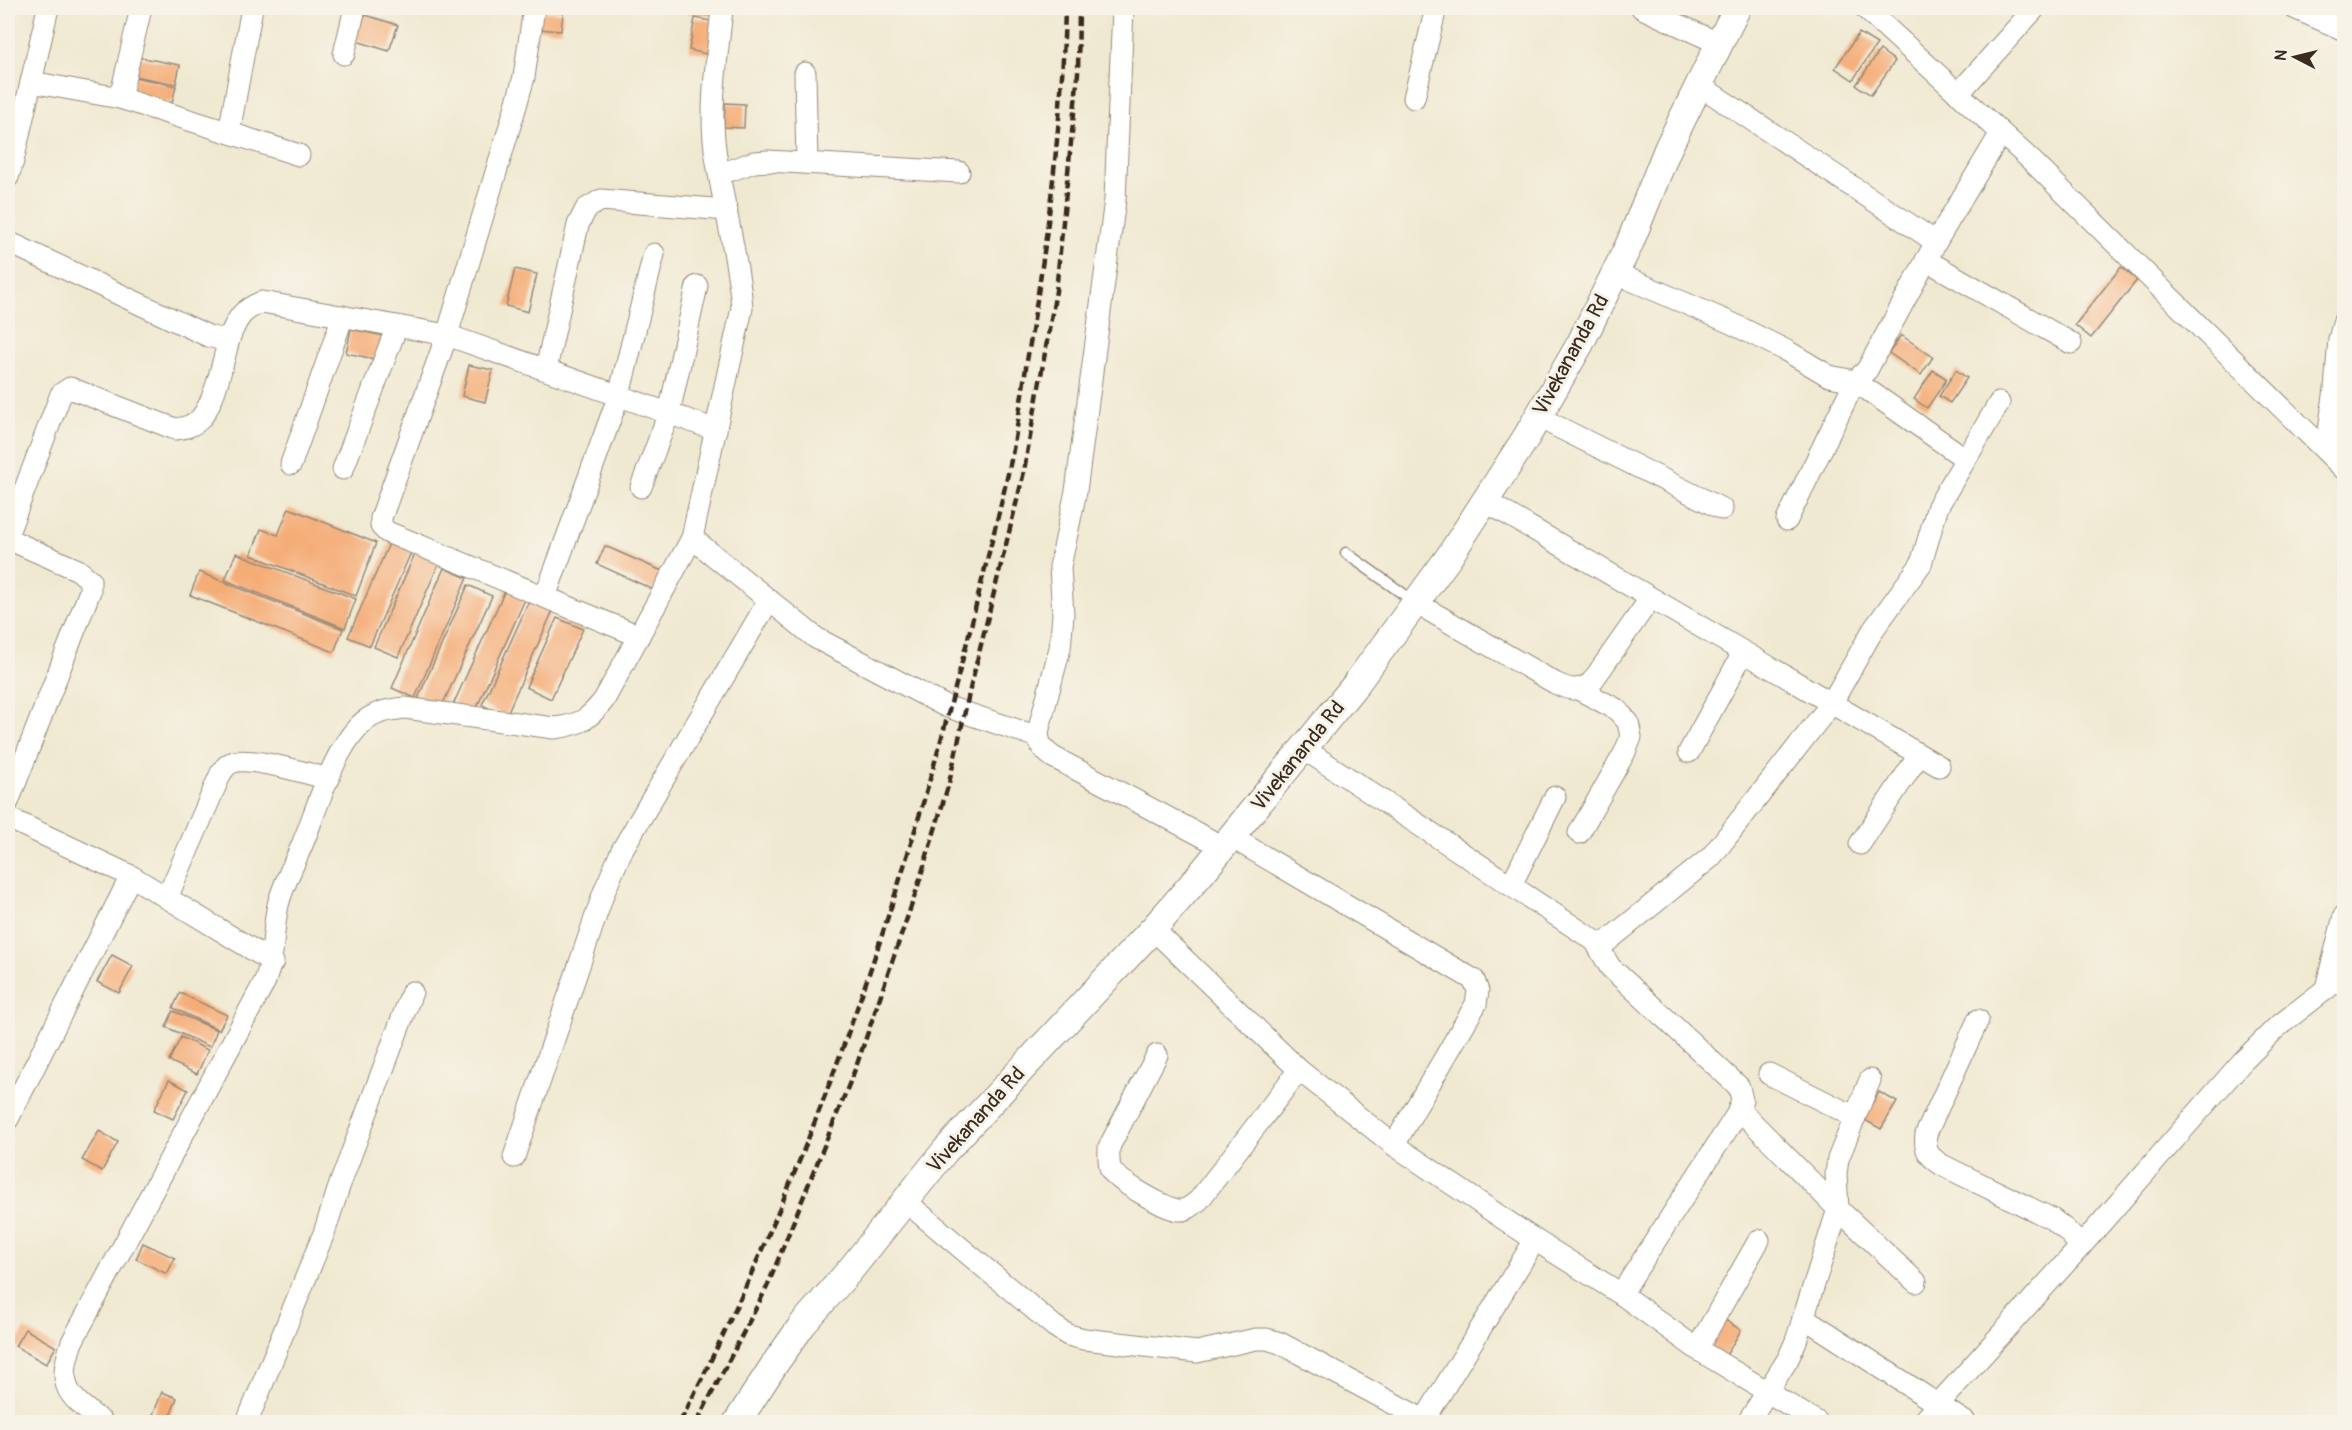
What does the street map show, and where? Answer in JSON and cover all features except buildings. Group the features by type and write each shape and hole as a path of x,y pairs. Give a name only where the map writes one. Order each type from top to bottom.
{"street":[{"path":"8,177 48,8"},
{"path":"120,98 141,8"},
{"path":"229,132 252,8"},
{"path":"344,54 355,8"},
{"path":"534,8 524,77 447,335 381,518 381,526 387,532 639,636"},
{"path":"102,1422 74,1400 65,1382 65,1362 72,1342 265,981 273,962 274,933 279,903 329,779 346,744 359,727 382,710 405,708 555,728 573,726 589,718 604,700 692,538 742,308 739,278 715,148 714,120 722,8"},
{"path":"1123,8 1115,201 1076,491 1060,567 1063,615 1060,648 1038,742 1042,749 1053,757 1227,842 1474,980 1478,991 1476,1004 1394,1145"},
{"path":"1414,98 1436,8"},
{"path":"1642,8 1720,44"},
{"name":"Vivekananda Rd","path":"737,1422 803,1324 851,1269 953,1143 1154,929 1304,749 1416,603 1485,501 1538,417 1580,344 1629,245 1668,148 1737,8"},
{"path":"1958,94 2035,8"},
{"path":"2294,8 2344,30"},
{"path":"1868,9 2063,191 2344,469"},
{"path":"805,73 807,163"},
{"path":"31,82 120,98 299,155"},
{"path":"1699,85 1936,242"},
{"path":"1787,520 1856,381 1867,370 1936,242 2001,133"},
{"path":"720,174 754,162 959,172"},
{"path":"546,369 578,225 586,209 601,201 727,210"},
{"path":"8,242 208,336 219,339 230,336"},
{"path":"544,597 619,395 654,254"},
{"path":"1926,260 2071,343"},
{"path":"1615,273 1731,323 1787,351 1829,376 1856,381 1966,459"},
{"path":"641,487 669,413 697,286"},
{"path":"8,532 61,394 70,388 175,429 188,428 200,419 211,399 236,321 246,309 261,302 447,335 716,430"},
{"path":"291,464 343,316"},
{"path":"2326,451 2339,339 2344,321"},
{"path":"343,469 397,326"},
{"path":"1599,948 1711,857 1831,704 1873,630 1921,564 1934,517 1999,403"},
{"path":"1538,417 1722,509"},
{"path":"1485,501 1940,766"},
{"path":"692,538 816,639 945,706 1038,737"},
{"path":"8,539 78,570 90,580 90,591 8,802"},
{"path":"1580,690 1591,683 1650,599"},
{"path":"514,1156 604,892 622,850 769,600"},
{"path":"1416,603 1568,690 1580,690 1616,709 1628,722 1631,737 1625,752 1579,833"},
{"path":"1689,752 1743,653"},
{"path":"1304,749 1595,941 1610,967 1738,1087 1742,1100 1739,1109 1622,1294"},
{"path":"1860,844 1919,755"},
{"path":"167,898 221,773 228,763 239,760 259,763 329,779"},
{"path":"1511,885 1555,797"},
{"path":"8,818 131,876 273,962"},
{"path":"8,1119 131,876"},
{"path":"2326,988 2344,916"},
{"path":"1154,929 1299,1070 1394,1145 1534,1240 1622,1294 1697,1349 1817,1422"},
{"path":"1922,1422 2249,1055 2276,1028 2344,975"},
{"path":"247,1422 324,1233 412,992"},
{"path":"1978,1020 1926,1134 1924,1148 1931,1158 1942,1165 2052,1219 2081,1246"},
{"path":"1157,1055 1109,1147 1108,1159 1112,1172 1122,1180 1168,1208 1179,1211 1190,1208 1199,1200 1299,1070"},
{"path":"1769,1074 1856,1117"},
{"path":"1748,1422 1788,1359 1803,1317 1838,1209 1836,1174 1838,1159 1870,1080"},
{"path":"1739,1109 1838,1209 1916,1282"},
{"path":"905,1201 1054,1326 1068,1335 1084,1339 1197,1352 1256,1339 1268,1339 1280,1343 1424,1421 1534,1240"},
{"path":"1697,1349 1759,1240"},
{"path":"1803,1317 1965,1422"}],"lane":[{"path":"1346,553 1416,603"}],"railway":[{"path":"680,1422 771,1229 811,1131 884,930 945,726 1016,435 1052,185 1061,97 1065,8"},
{"path":"697,1422 767,1287 856,1067 917,889 949,783 1023,476 1056,291 1078,73 1079,8"}]}
